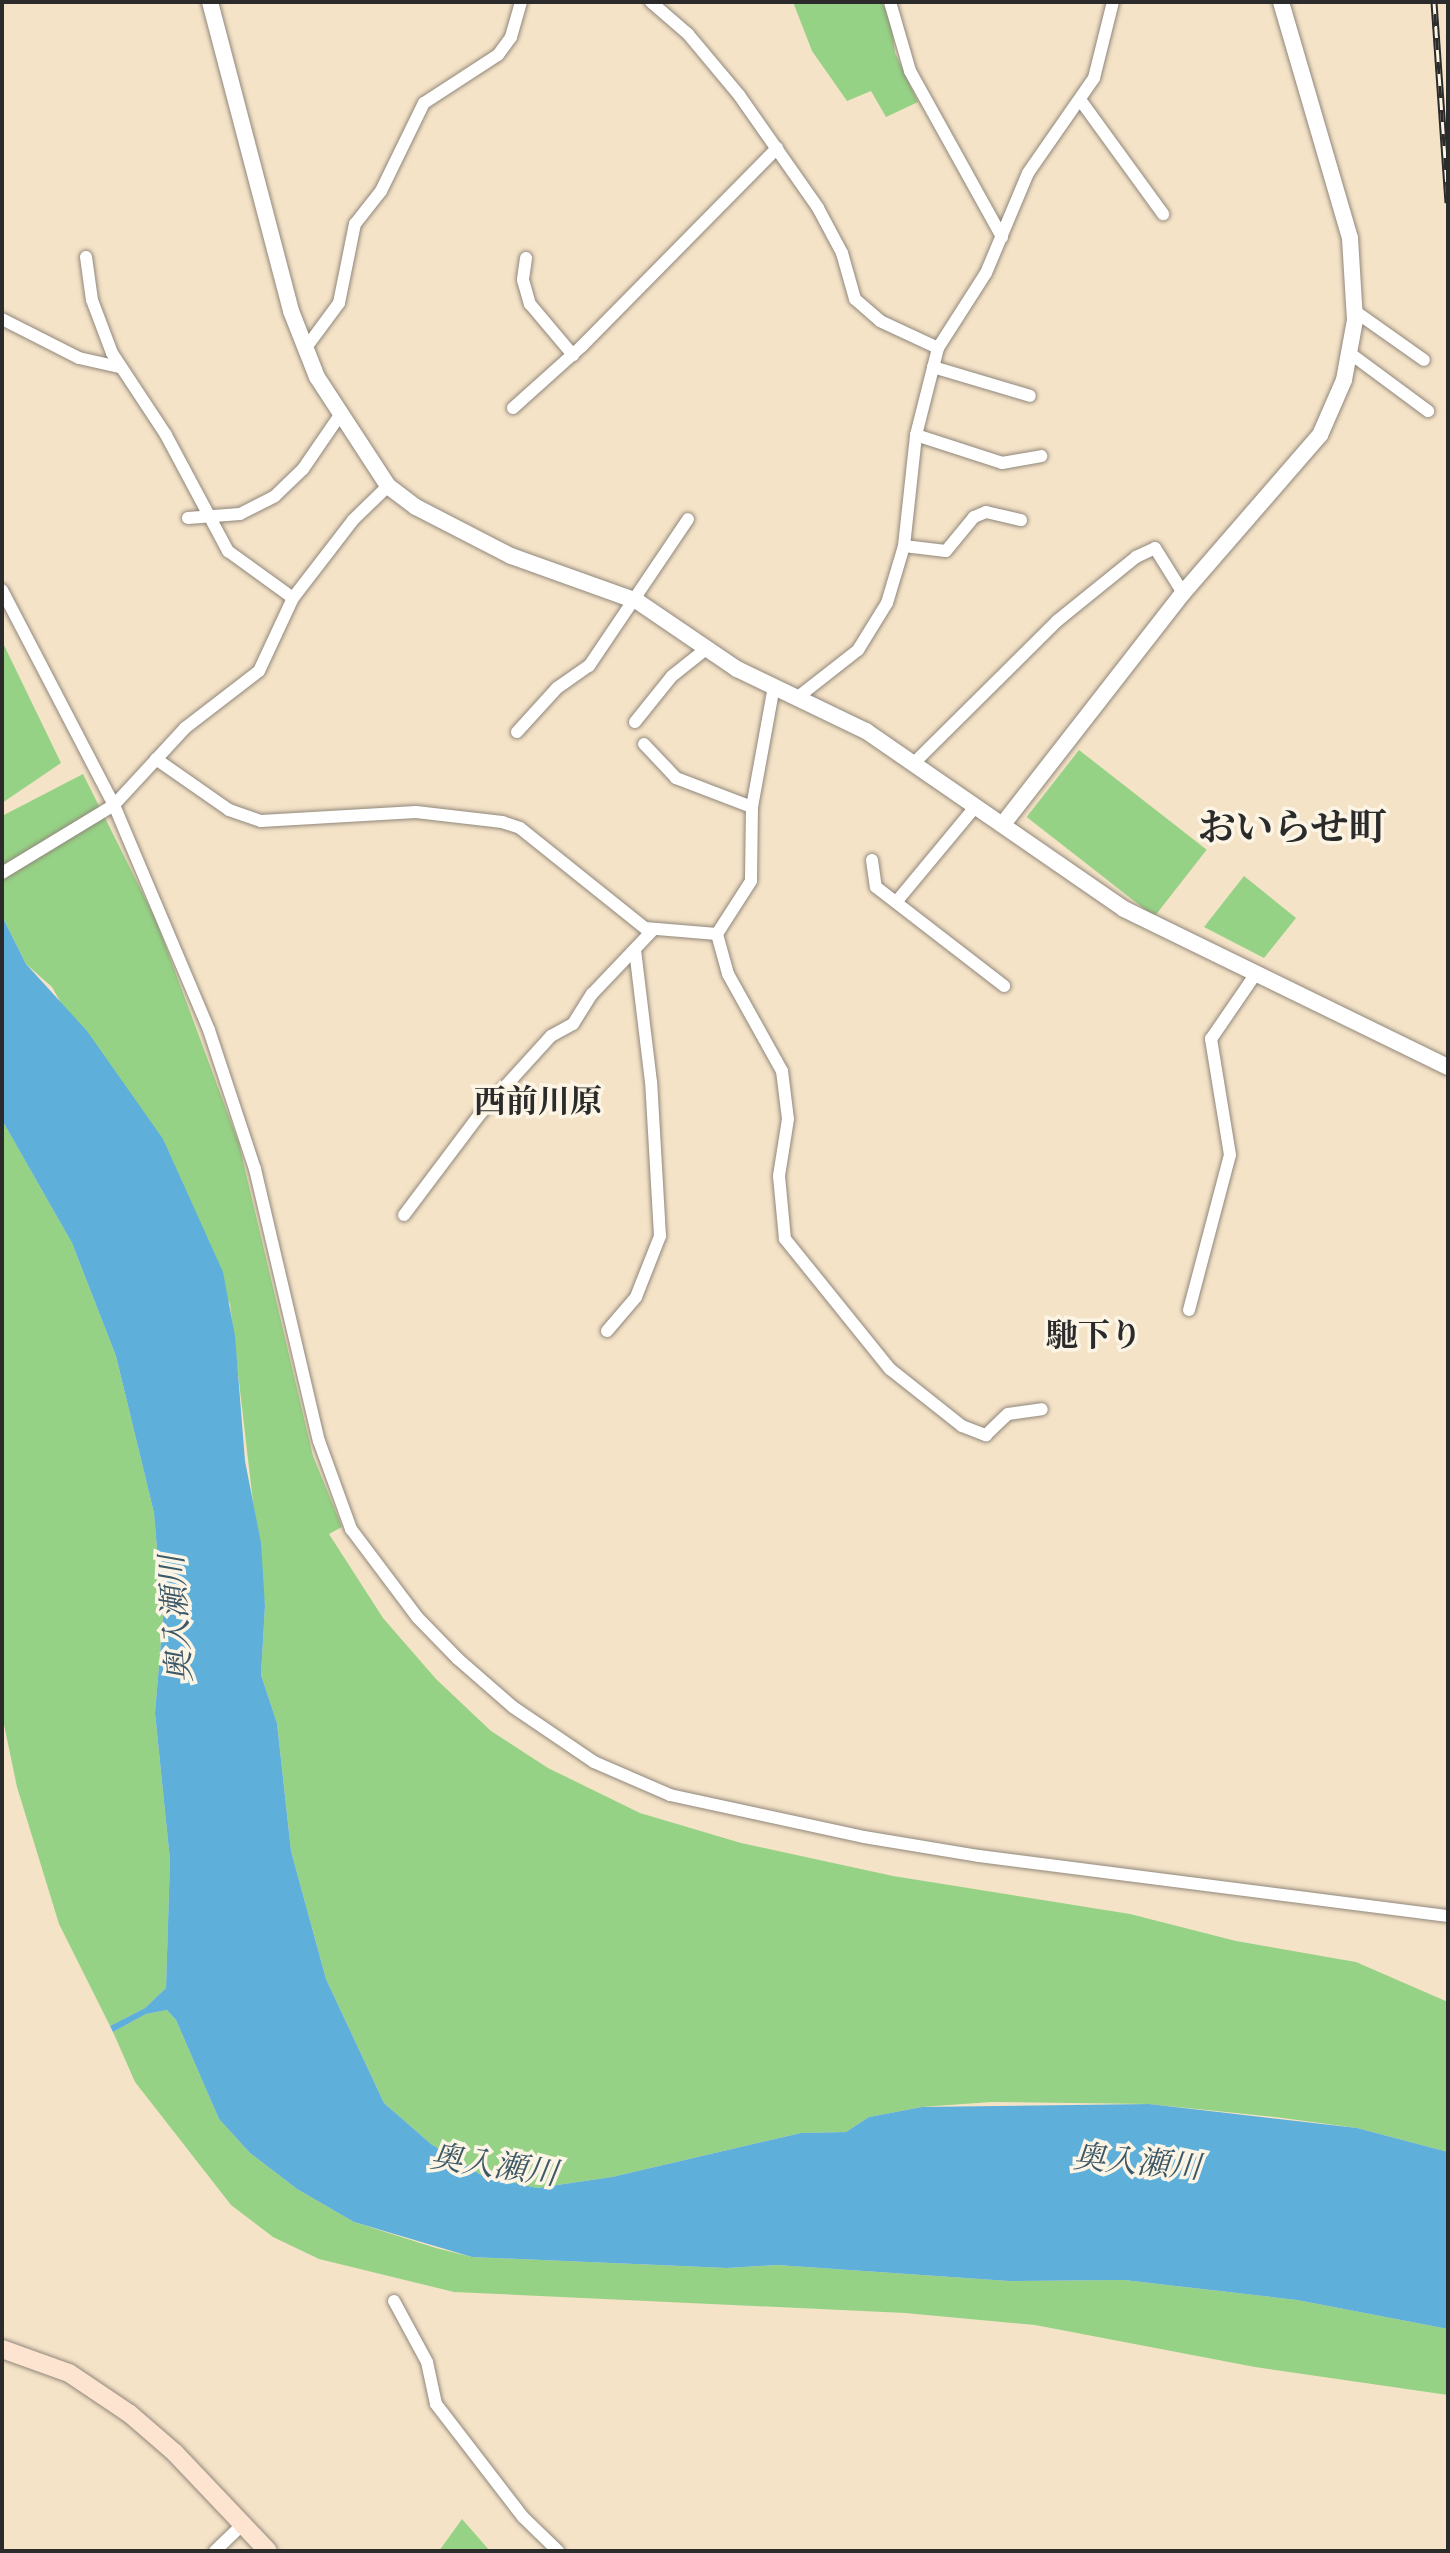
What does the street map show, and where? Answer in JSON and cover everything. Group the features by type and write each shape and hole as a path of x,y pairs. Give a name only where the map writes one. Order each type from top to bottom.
{"main road":[{"path":"2,2349 69,2373 130,2414 175,2453 240,2527 268,2551"}],"street":[{"path":"210,2 305,349 340,415 388,486 416,507 498,550 637,601 706,649 774,686 840,715 1124,909 1448,1067"},
{"path":"305,349 339,303 355,224 381,191 424,103 498,55 511,37 521,2"},
{"path":"651,2 688,34 777,148 835,236 855,299 880,321 938,348"},
{"path":"890,2 910,71 1002,237"},
{"path":"798,697 869,636 887,603 904,546 916,435 938,348 1002,237 1035,162 1081,101 1101,58 1113,2"},
{"path":"1003,824 1183,593 1320,435 1351,354 1356,312 1350,238 1281,2"},
{"path":"1081,101 1163,214"},
{"path":"513,408 573,355 777,148"},
{"path":"86,257 92,300 119,367 166,435 210,517 237,560 293,598"},
{"path":"526,258 523,280 530,304 573,355"},
{"path":"1356,312 1424,360"},
{"path":"2,319 79,358 119,367"},
{"path":"1351,354 1428,411"},
{"path":"933,367 1030,396"},
{"path":"188,518 240,514 275,496 303,469 340,415"},
{"path":"916,435 1002,463 1041,456"},
{"path":"2,873 110,806 185,728 259,671 293,598 353,520 388,486"},
{"path":"904,546 946,551 974,517 986,512 1021,520"},
{"path":"517,732 557,688 589,666 637,601 642,584 688,519"},
{"path":"914,763 1057,621 1136,557 1155,548 1183,593"},
{"path":"2,590 110,806 209,1030 255,1169 319,1441 351,1529 417,1617 513,1707 594,1762 670,1795 700,1802 964,1853 1448,1916"},
{"path":"635,722 672,676 706,649"},
{"path":"774,686 752,807 751,881 717,934 728,974 782,1071 788,1119 779,1176 780,1217 799,1262 890,1369 962,1426 986,1435 1008,1414 1042,1409"},
{"path":"644,744 676,778 752,807"},
{"path":"156,759 229,810 261,821 441,812 520,828 653,930 717,934"},
{"path":"897,901 976,806"},
{"path":"872,860 872,881 1004,986"},
{"path":"404,1215 481,1113 551,1036 573,1024 592,994 653,930"},
{"path":"607,1331 636,1297 660,1236 651,1082 635,950"},
{"path":"1189,1310 1230,1155 1211,1039 1255,975"},
{"path":"394,2301 427,2362 436,2404 523,2517 558,2551"},
{"path":"215,2551 240,2527"}],"green space":[{"path":"793,2 882,2 891,21 895,53 918,102 886,117 871,91 847,101 812,51"},
{"path":"2,641 61,763 2,803"},
{"path":"1079,750 1207,850 1154,917 1027,817"},
{"path":"83,774 156,920 239,1144 313,1456 342,1527 329,1534 383,1618 436,1679 491,1731 548,1768 640,1813 741,1843 893,1876 1130,1914 1236,1941 1356,1962 1448,2002 1448,2152 1357,2128 1275,2117 1148,2104 991,2102 922,2107 869,2117 846,2132 801,2133 612,2177 537,2188 481,2175 431,2144 384,2103 326,1979 291,1851 277,1723 261,1675 265,1606 230,1304 52,987 26,964 2,916 2,816"},
{"path":"1244,876 1296,918 1264,958 1204,927"},
{"path":"2,1120 72,1243 116,1356 154,1513 163,1618 155,1713 170,1860 166,1988 145,2008 110,2026 59,1924 17,1787 2,1715"},
{"path":"167,2010 176,2020 219,2119 250,2153 297,2189 354,2222 436,2248 472,2257 727,2268 777,2265 1009,2281 1124,2280 1297,2300 1448,2329 1448,2395 1255,2367 1035,2325 905,2313 454,2292 319,2259 273,2237 231,2205 135,2082 113,2032 146,2014"},
{"path":"462,2519 490,2551 439,2551"}],"water":[{"name":"奥入瀬川","path":"2,916 26,964 87,1031 163,1139 223,1272 235,1336 245,1461 261,1543 265,1606 261,1675 277,1723 291,1851 326,1979 384,2103 431,2144 481,2175 537,2188 612,2177 801,2133 846,2132 869,2117 922,2107 1149,2104 1357,2128 1448,2152 1448,2329 1297,2300 1124,2280 1009,2281 777,2265 727,2268 472,2257 354,2222 297,2189 250,2153 219,2119 176,2020 167,2010 146,2014 113,2032 110,2026 145,2008 166,1988 170,1860 155,1713 163,1618 154,1513 116,1356 72,1243 2,1120"}],"railway":[{"path":"1434,2 1448,203"}],"district":[{"name":"おいらせ町","path":"1292,828"},
{"name":"西前川原","path":"538,1102"},
{"name":"馳下り","path":"1094,1336"}]}
